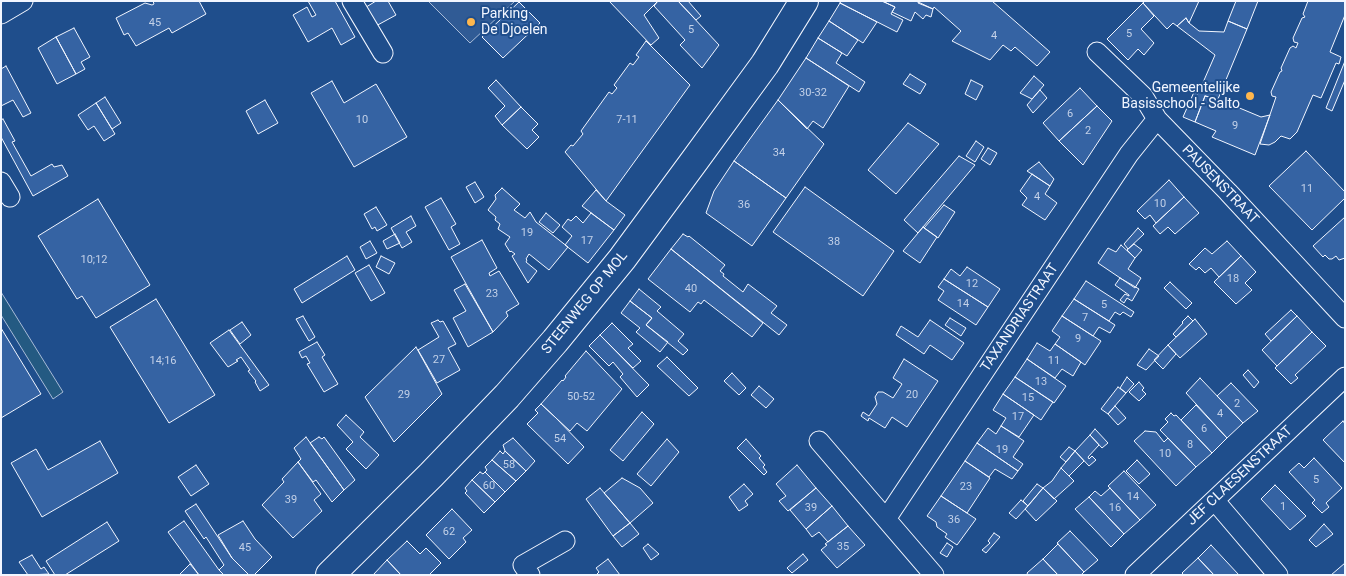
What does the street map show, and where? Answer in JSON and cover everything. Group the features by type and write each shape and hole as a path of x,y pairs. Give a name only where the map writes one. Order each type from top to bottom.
{"main road":[{"name":"STEENWEG OP MOL","path":"330,575 508,396 555,341 622,259 696,160 764,64 804,1"}],"street":[{"path":"1,14 24,1"},
{"path":"352,1 383,53"},
{"name":"PAUSENSTRAAT","path":"1097,52 1143,96 1156,119 1228,192 1345,318"},
{"name":"TAXANDRIASTRAAT","path":"886,519 1129,154 1156,119"},
{"name":"JEF CLAESENSTRAAT","path":"1135,575 1345,377"},
{"path":"819,441 934,575"},
{"path":"1215,500 1278,575"},
{"path":"530,575 523,565 564,541"}],"shaded area":[{"name":"Parking De Djoelen","path":"428,1 515,1 470,43"},
{"path":"1,292 63,392 53,399 1,315"}],"building":[{"path":"153,1 199,1 206,14 172,33 169,28 136,46 128,33 124,35 116,18 145,3 152,5 154,4"},
{"path":"308,1 335,1 355,37 341,45 332,28 308,42 293,15 307,7 312,17 316,15"},
{"path":"376,1 388,1 396,15 374,27 363,9"},
{"path":"609,1 658,1 644,15 659,38 651,45"},
{"path":"658,1 678,1 719,45 702,68 680,45 685,40 654,6"},
{"path":"678,1 688,1 701,16 696,20"},
{"path":"841,1 882,1 895,7 891,14 903,20 897,32 840,3"},
{"path":"882,1 916,1 933,9 931,17 926,15 923,19 915,12 911,21 892,12 895,7"},
{"path":"919,1 992,1 1050,52 1037,66 1015,47 1011,51 1003,45 990,60 952,41 961,31 934,7 933,9 918,3"},
{"path":"1145,1 1199,1 1189,23 1186,18 1177,26 1173,23 1167,29 1143,3"},
{"path":"1236,1 1258,1 1247,29 1228,21"},
{"path":"1308,1 1345,1 1345,15 1330,52 1341,57 1339,64 1336,63 1321,98 1313,95 1297,132 1290,139 1281,136 1269,145 1260,144 1276,97 1272,96 1271,92 1282,71 1281,68 1290,48 1293,46 1296,48 1298,43 1294,42 1293,38 1302,18 1305,17 1303,14"},
{"path":"519,2 540,23 503,58 482,37"},
{"path":"840,3 877,22 863,43 829,21"},
{"path":"1143,3 1154,16 1141,29 1154,43 1144,55 1138,49 1128,60 1107,39"},
{"path":"1186,18 1199,31 1224,32 1228,21 1247,29 1218,99 1205,96 1195,122 1183,117 1194,92 1198,94 1215,55 1177,26"},
{"path":"829,21 858,40 847,56 818,38"},
{"path":"74,28 90,57 81,62 85,69 76,74 56,37"},
{"path":"56,37 76,74 57,84 38,48"},
{"path":"818,38 842,53 836,63 865,82 859,92 806,58"},
{"path":"646,41 690,85 606,201 565,152 583,134 581,131 609,92 612,94 617,88 614,85 630,63 633,65 639,57 636,55"},
{"path":"806,58 849,86 823,128 813,121 807,129 778,100"},
{"path":"1345,61 1345,80 1332,111 1326,108"},
{"path":"6,66 31,113 23,117 13,100 1,106 1,69"},
{"path":"910,74 926,84 920,94 903,84"},
{"path":"1034,76 1044,85 1032,99 1020,93"},
{"path":"496,80 521,107 502,125 495,116 505,106 488,88"},
{"path":"971,80 983,86 976,100 965,94"},
{"path":"332,81 344,103 376,84 407,137 354,167 311,93"},
{"path":"1080,88 1097,106 1059,141 1043,123"},
{"path":"1040,90 1047,98 1033,113 1027,105"},
{"path":"1205,96 1218,99 1261,117 1270,115 1255,155 1212,137 1216,131 1195,122"},
{"path":"105,97 121,123 112,129 96,103"},
{"path":"265,100 278,123 258,134 246,111"},
{"path":"778,100 824,144 786,198 734,161"},
{"path":"96,103 115,134 104,141 94,126 88,130 78,115"},
{"path":"1097,106 1112,121 1083,165 1059,141"},
{"path":"521,107 538,124 532,130 539,137 527,149 502,125"},
{"path":"3,119 15,141 12,142 31,176 52,164 54,167 62,165 68,176 33,196 1,137 1,120"},
{"path":"908,123 939,144 896,194 868,170"},
{"path":"976,141 984,147 975,162 966,156"},
{"path":"988,148 997,153 990,165 981,159"},
{"path":"1306,151 1345,192 1345,198 1312,230 1269,186"},
{"path":"959,156 975,165 918,233 904,220"},
{"path":"734,161 786,198 752,246 706,213 714,191"},
{"path":"1039,162 1054,179 1050,186 1027,171"},
{"path":"1032,174 1050,186 1045,194 1057,203 1045,220 1022,205 1027,198 1020,191"},
{"path":"1169,180 1184,197 1156,223 1150,215 1145,219 1137,211"},
{"path":"475,182 484,197 475,203 466,187"},
{"path":"805,187 894,251 863,296 773,232"},
{"path":"502,188 520,204 514,210 525,218 530,212 536,222 568,247 549,270 529,254 526,262 537,271 528,283 512,256 515,254 510,252 505,244 510,237 498,229 500,224 495,220 496,217 488,210 496,199 495,195"},
{"path":"596,190 606,201 625,215 614,230 582,206"},
{"path":"1184,197 1199,213 1175,234 1168,227 1160,234 1153,226"},
{"path":"441,198 456,224 451,227 460,244 449,250 425,207"},
{"path":"98,199 150,285 96,318 82,296 77,299 38,236"},
{"path":"944,205 955,212 938,238 924,228"},
{"path":"376,207 387,225 377,231 375,227 372,229 364,214"},
{"path":"546,213 560,225 553,233 539,222"},
{"path":"591,213 614,230 588,263 565,245 572,236 562,227 568,219 571,221 576,216 583,223"},
{"path":"411,216 416,226 406,232 412,242 402,248 391,228"},
{"path":"1345,217 1345,258 1339,260 1336,256 1332,259 1325,255 1323,257 1313,246"},
{"path":"923,227 937,237 920,263 903,251"},
{"path":"1138,228 1144,234 1128,249 1124,244"},
{"path":"395,234 400,243 387,249 383,241"},
{"path":"683,234 689,236 725,265 720,271 724,274 723,276 743,292 748,284 777,306 771,313 787,325 779,335 671,249"},
{"path":"482,240 497,268 489,273 490,276 499,271 519,304 506,312 508,316 493,332 451,257"},
{"path":"370,241 377,253 366,259 360,247"},
{"path":"1227,241 1241,256 1219,277 1211,268 1205,273 1199,267 1196,270 1189,264 1205,248 1212,254"},
{"path":"1134,244 1142,250 1135,258 1127,250"},
{"path":"1121,245 1135,258 1128,269 1141,278 1135,288 1098,263 1108,248 1116,252"},
{"path":"671,249 763,323 752,337 704,300 701,304 698,302 690,312 648,279"},
{"path":"347,256 355,270 302,303 294,289"},
{"path":"381,256 395,263 389,274 376,267"},
{"path":"1241,256 1256,272 1245,283 1252,290 1236,304 1214,282"},
{"path":"369,265 385,293 371,301 355,273"},
{"path":"967,267 1000,289 988,307 944,279 951,269 960,276"},
{"path":"1120,278 1139,289 1132,301 1127,298 1124,303 1120,300 1125,294 1129,295 1115,285"},
{"path":"944,279 988,307 976,325 938,300 944,291 938,287"},
{"path":"1086,281 1134,312 1131,317 1123,312 1120,315 1115,312 1109,321 1074,299"},
{"path":"1170,282 1192,303 1186,309 1164,288"},
{"path":"465,284 493,332 468,347 453,318 466,311 454,290"},
{"path":"639,289 661,307 657,311 684,334 678,341 688,350 683,355 646,325 652,318 630,301"},
{"path":"156,299 215,395 169,423 110,327"},
{"path":"1074,299 1115,325 1110,333 1099,327 1093,336 1062,316"},
{"path":"630,301 652,318 646,325 668,342 660,352 636,332 640,328 621,313"},
{"path":"1291,310 1297,316 1271,341 1265,334"},
{"path":"303,316 315,337 309,341 296,319"},
{"path":"1062,316 1101,341 1085,365 1055,344 1060,337 1052,331"},
{"path":"1188,316 1193,321 1176,337 1173,334"},
{"path":"1297,316 1312,332 1277,366 1262,350"},
{"path":"950,318 966,328 961,336 945,325"},
{"path":"1195,319 1207,334 1180,358 1168,345"},
{"path":"438,320 440,322 443,321 456,344 448,348 460,370 437,383 418,350 439,337 431,323"},
{"path":"930,320 964,343 952,360 930,345 924,354 896,335 901,326 918,337"},
{"path":"242,322 251,335 240,344 230,330"},
{"path":"612,323 633,344 628,348 641,361 633,368 600,335"},
{"path":"1,328 41,394 1,418"},
{"path":"229,330 269,385 260,391 256,381 248,371 250,370 241,357 228,367 210,343"},
{"path":"1312,332 1326,346 1295,375 1298,378 1291,384 1275,368"},
{"path":"600,335 649,385 637,397 620,377 623,374 613,362 609,366 589,346"},
{"path":"317,342 325,355 322,357 338,384 324,392 307,364 310,363 306,356 302,358 299,352"},
{"path":"1037,343 1050,351 1055,344 1081,362 1073,376 1062,369 1055,378 1027,359"},
{"path":"1168,345 1176,354 1163,369 1154,360"},
{"path":"416,347 442,394 394,442 365,397"},
{"path":"1149,349 1159,356 1146,370 1137,365"},
{"path":"586,351 622,389 587,431 577,423 570,431 541,404 563,381"},
{"path":"667,357 698,388 689,396 657,366"},
{"path":"904,359 938,381 907,427 892,417 885,428 869,418 868,421 861,416 863,412 869,416 877,404 875,397 878,392 883,392 893,398 902,384 893,378"},
{"path":"1027,359 1066,386 1054,403 1015,377"},
{"path":"1248,370 1259,382 1254,388 1243,375"},
{"path":"732,373 746,388 739,395 724,381"},
{"path":"1015,377 1053,402 1041,420 1003,394"},
{"path":"1127,377 1134,384 1126,393 1120,388"},
{"path":"1200,378 1243,423 1227,438 1186,393"},
{"path":"1139,382 1146,394 1139,401 1129,392"},
{"path":"1231,383 1258,411 1243,423 1217,396"},
{"path":"759,386 774,399 766,408 751,395"},
{"path":"1118,387 1126,393 1108,414 1101,409"},
{"path":"1003,394 1034,415 1019,437 1001,426 1006,418 993,410"},
{"path":"541,404 584,447 568,464 527,424 538,413 535,410"},
{"path":"1196,405 1227,438 1212,453 1181,420"},
{"path":"1115,406 1126,418 1118,425 1108,414"},
{"path":"642,412 654,424 623,461 610,450"},
{"path":"1171,413 1174,416 1176,415 1212,453 1196,467 1160,430 1168,422 1165,419"},
{"path":"346,415 364,432 360,437 379,455 366,469 346,449 353,442 337,425"},
{"path":"1343,421 1345,424 1345,463 1323,440"},
{"path":"1001,426 1024,441 1013,457 1023,464 1018,471 977,443 988,428 996,434"},
{"path":"1095,429 1108,443 1102,448 1090,435"},
{"path":"1145,431 1156,432 1164,442 1168,438 1196,467 1176,486 1134,441"},
{"path":"1090,435 1099,445 1088,457 1089,459 1092,456 1096,460 1089,466 1075,451"},
{"path":"306,437 344,490 332,502 316,480 313,482 298,462 301,459 294,448"},
{"path":"319,437 322,439 324,437 355,480 344,490 310,443"},
{"path":"513,438 535,461 526,471 505,451 503,445"},
{"path":"667,439 679,452 651,486 637,474"},
{"path":"746,439 761,456 759,458 765,465 763,467 767,472 764,475 737,448"},
{"path":"100,441 118,473 42,517 11,463 36,449 48,470"},
{"path":"977,443 1018,471 1012,479 995,469 989,477 965,461"},
{"path":"1069,447 1075,451 1066,462 1060,457"},
{"path":"500,451 503,454 505,451 526,471 516,481 492,460"},
{"path":"1075,451 1084,461 1069,476 1061,468"},
{"path":"1314,458 1342,488 1326,503 1329,507 1322,513 1312,503 1315,500 1289,472 1299,463 1304,468"},
{"path":"492,460 516,481 505,492 485,472 487,470 485,467"},
{"path":"1137,460 1150,474 1139,484 1126,471"},
{"path":"965,461 990,478 967,513 941,496"},
{"path":"298,462 321,494 314,500 322,511 293,538 262,505 284,482 282,479"},
{"path":"196,465 209,484 191,496 178,477"},
{"path":"797,465 816,488 788,511 779,501 786,496 776,484"},
{"path":"1061,468 1074,481 1054,499 1043,488 1052,481"},
{"path":"1124,471 1156,505 1140,520 1108,486"},
{"path":"480,472 483,474 485,472 505,492 495,502 472,480"},
{"path":"622,478 640,488 653,503 630,523 604,493"},
{"path":"472,480 495,502 484,513 465,493 467,491 465,488"},
{"path":"744,484 753,494 745,501 748,505 739,511 729,497"},
{"path":"1037,484 1043,488 1028,506 1023,501"},
{"path":"1275,485 1306,516 1290,530 1261,499"},
{"path":"600,488 630,523 613,536 586,499"},
{"path":"816,488 832,506 806,529 790,510"},
{"path":"1043,488 1057,501 1036,521 1025,509"},
{"path":"1110,488 1140,520 1124,534 1089,497 1095,491 1101,496"},
{"path":"941,496 976,519 957,545 945,537 947,534 937,527 936,522 927,516"},
{"path":"1089,497 1124,534 1111,547 1075,509"},
{"path":"1021,500 1028,506 1016,519 1009,513"},
{"path":"196,504 232,558 249,575 224,575 219,570 224,565 206,537 204,539 185,511"},
{"path":"832,506 848,526 828,542 819,532 812,537 806,529"},
{"path":"452,509 472,530 463,538 466,542 449,559 426,535"},
{"path":"184,521 224,575 199,575 168,532"},
{"path":"243,521 255,539 272,557 254,575 249,575 232,558 218,535"},
{"path":"107,522 119,541 65,575 55,575 46,561"},
{"path":"630,523 639,534 622,547 613,536"},
{"path":"1324,524 1333,534 1316,547 1309,540"},
{"path":"848,526 865,545 837,568 821,550 827,545 825,544"},
{"path":"1070,531 1098,560 1084,572 1057,543"},
{"path":"994,533 1000,537 986,553 982,550 990,543 988,541"},
{"path":"407,541 420,554 426,548 441,563 429,575 401,575 387,560"},
{"path":"947,543 953,547 947,557 940,553"},
{"path":"648,544 659,554 651,560 643,548"},
{"path":"1058,544 1084,572 1081,575 1058,575 1043,559"},
{"path":"1211,545 1239,575 1214,575 1198,558"},
{"path":"803,554 808,560 792,573 787,568"},
{"path":"32,555 41,569 44,567 49,574 28,575 19,562"},
{"path":"1198,558 1214,575 1184,575 1182,573"},
{"path":"608,559 620,575 596,575 599,572 596,568"},
{"path":"1043,559 1058,575 1028,575 1027,573"},
{"path":"387,560 401,575 373,575"},
{"path":"1345,563 1345,575 1331,575"},
{"path":"190,564 199,575 179,575"}],"place":[{"name":"Parking De Djoelen","path":"471,22"},
{"name":"Gemeentelijke Basisschool - Salto","path":"1250,96"}]}
